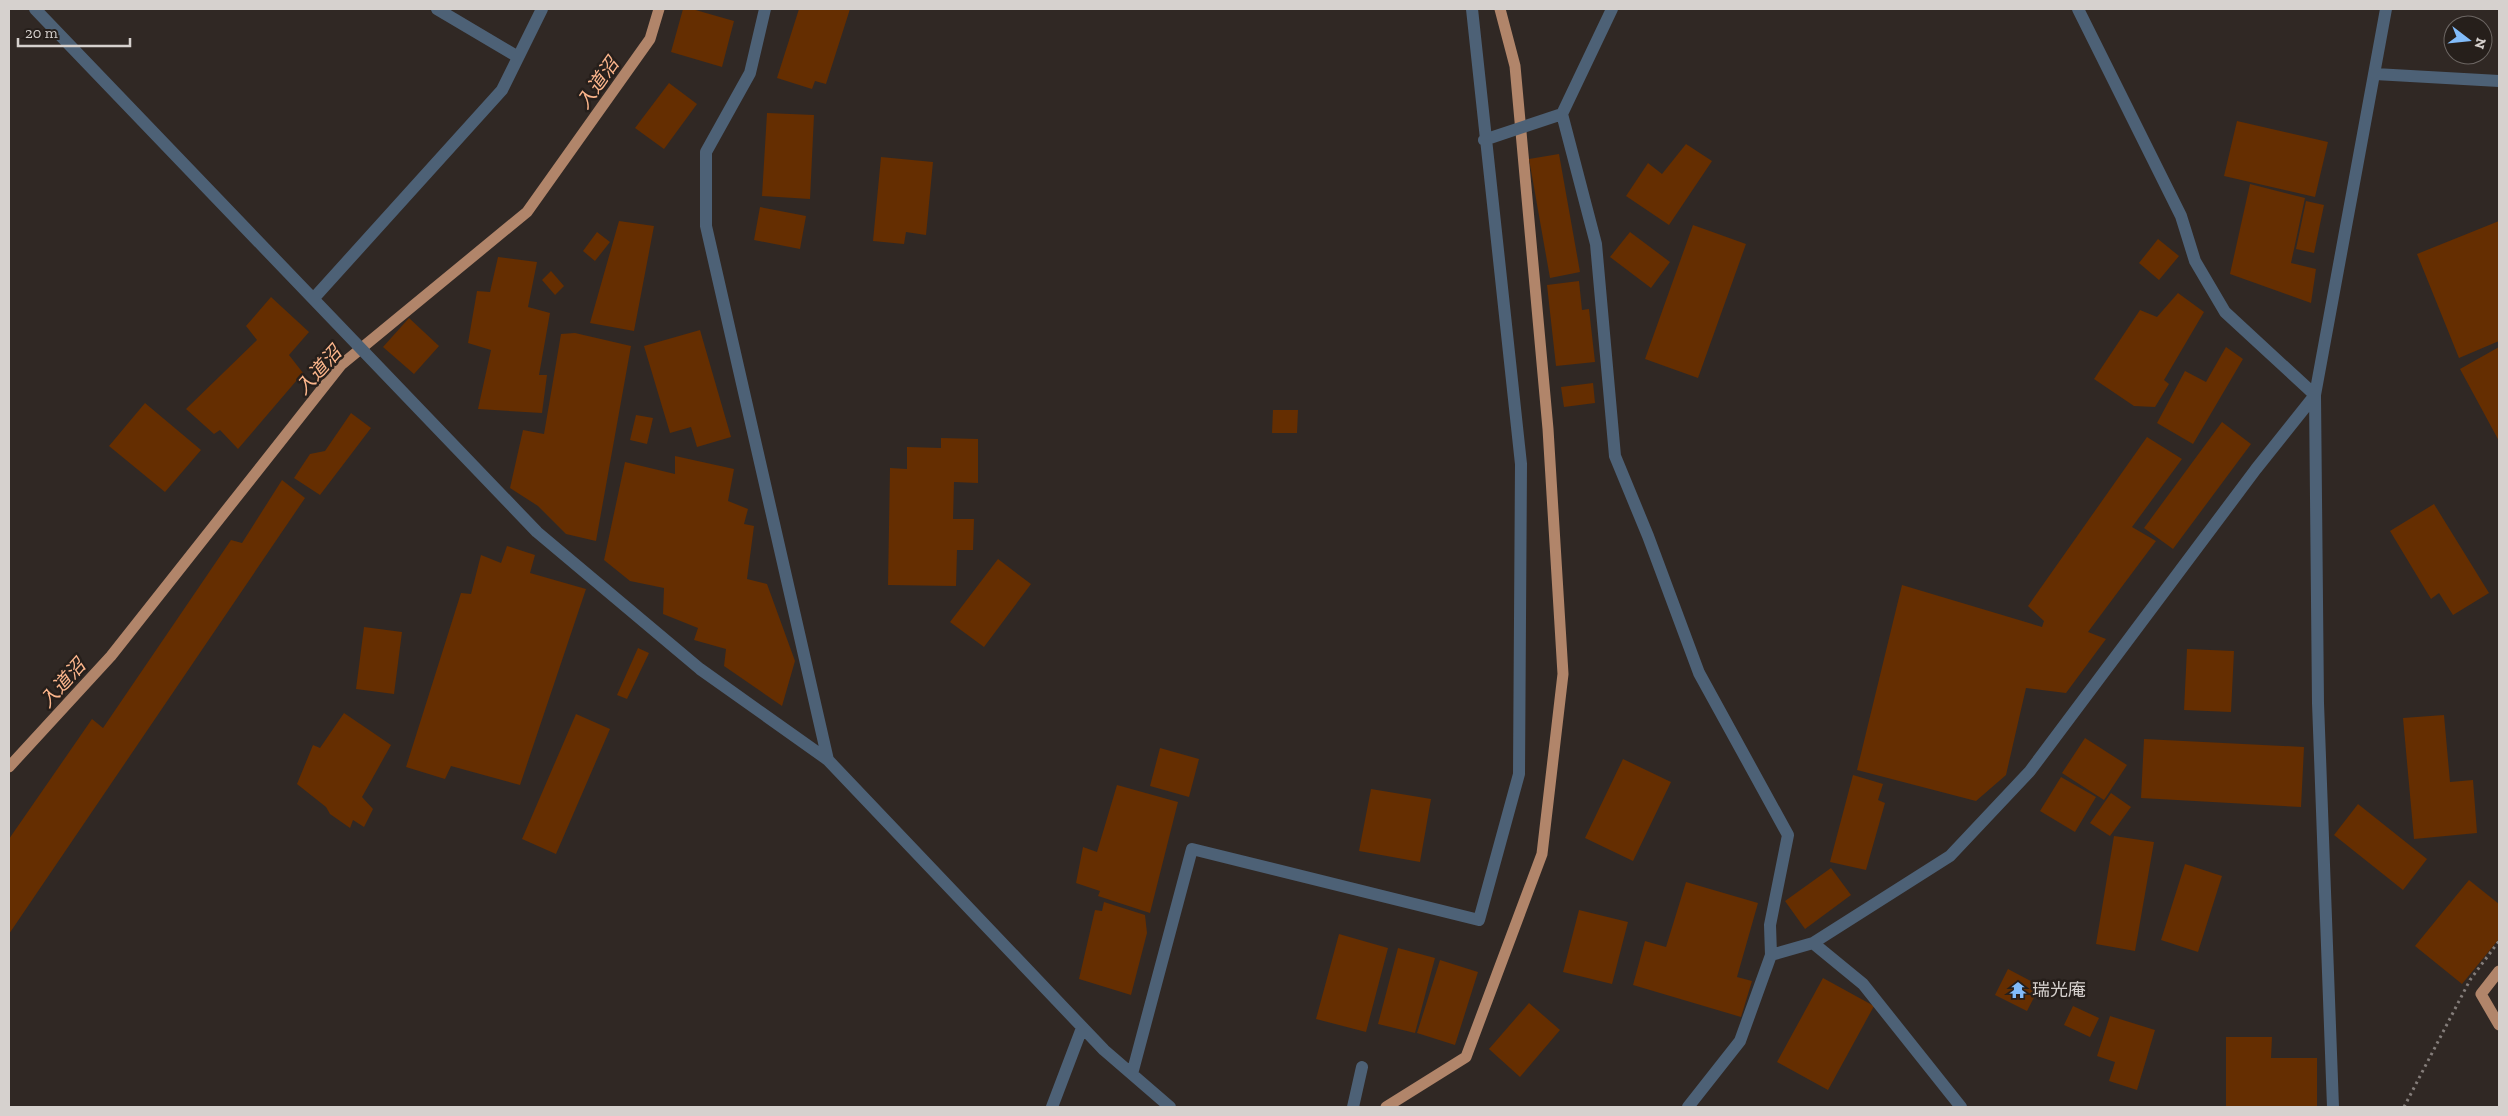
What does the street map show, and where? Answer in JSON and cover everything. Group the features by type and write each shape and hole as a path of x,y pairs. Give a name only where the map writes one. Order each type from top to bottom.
{"street":[{"path":"35,9 537,532 700,669 828,760 1082,1028 1104,1050 1170,1107"},
{"path":"437,9 518,57"},
{"path":"314,298 502,90 542,9"},
{"path":"765,9 750,73 706,152 706,226 828,760"},
{"path":"1132,1074 1192,849 1479,920 1519,774 1521,464 1484,140 1472,9"},
{"path":"1612,9 1562,114 1596,244 1615,456 1648,536 1699,673 1788,835 1770,924 1771,954 1740,1041 1688,1107"},
{"path":"2078,9 2181,216 2195,261 2225,312 2314,395"},
{"path":"2333,1107 2318,703 2314,395 2386,9"},
{"path":"2375,74 2499,80"},
{"path":"1484,140 1562,114"},
{"path":"1771,954 1813,943 1950,856 2030,771 2256,469 2314,395"},
{"path":"1813,943 1863,984 1962,1107"},
{"path":"1052,1107 1082,1028"},
{"path":"1353,1107 1362,1067"}],"path":[{"path":"2404,1107 2470,980 2499,941"}],"building":[{"path":"683,9 692,9 734,21 722,67 671,52"},
{"path":"799,9 850,9 826,84 815,81 812,89 777,78"},
{"path":"669,83 697,104 664,149 635,128"},
{"path":"767,113 814,115 810,199 762,196"},
{"path":"2237,121 2328,142 2315,197 2224,176"},
{"path":"1686,144 1712,161 1669,225 1626,196 1648,163 1662,174"},
{"path":"1559,154 1580,272 1550,278 1529,159"},
{"path":"881,157 933,162 926,235 906,232 904,244 873,241"},
{"path":"2250,184 2305,198 2291,263 2316,269 2311,303 2230,274"},
{"path":"2306,201 2324,205 2314,253 2296,249"},
{"path":"760,207 806,216 800,249 754,240"},
{"path":"619,221 654,226 634,331 590,323"},
{"path":"2499,221 2499,341 2459,358 2417,254"},
{"path":"1693,225 1746,244 1698,378 1645,359"},
{"path":"597,232 610,242 595,261 583,251"},
{"path":"1630,232 1670,262 1651,288 1610,257"},
{"path":"2158,239 2179,256 2159,280 2139,263"},
{"path":"498,257 537,262 528,307 550,313 539,375 547,375 542,413 478,409 491,350 468,343 477,291 490,292"},
{"path":"551,271 564,286 555,295 542,280"},
{"path":"1579,281 1582,310 1589,309 1595,362 1556,366 1547,285"},
{"path":"2178,293 2204,312 2164,380 2169,384 2155,407 2134,406 2094,379 2140,310 2157,317"},
{"path":"271,297 309,332 289,355 303,373 238,449 220,430 214,434 186,409 257,340 246,326"},
{"path":"409,318 439,346 414,374 383,347"},
{"path":"700,330 731,437 697,447 691,427 670,433 644,346"},
{"path":"575,333 631,346 596,541 566,534 538,506 510,488 523,430 544,434 561,334"},
{"path":"2226,347 2243,359 2193,444 2157,423 2185,371 2206,382"},
{"path":"2499,347 2499,441 2460,369"},
{"path":"1593,383 1595,403 1564,407 1561,387"},
{"path":"145,403 201,450 165,492 109,446"},
{"path":"1273,410 1298,410 1297,433 1272,433"},
{"path":"351,413 371,428 320,495 294,478 310,454 325,451"},
{"path":"636,415 653,418 647,444 630,440"},
{"path":"2222,422 2251,444 2173,549 2144,528"},
{"path":"2147,437 2182,459 2132,527 2156,541 2088,632 2106,639 2066,693 2026,688 2006,775 1976,801 1857,770 1902,585 2042,627 2044,621 2028,606"},
{"path":"941,438 978,439 978,483 954,482 953,519 974,519 973,550 957,550 956,586 888,585 890,468 907,469 907,447 941,448"},
{"path":"675,456 734,469 728,501 748,509 744,524 754,526 747,579 767,584 795,661 782,706 724,666 726,649 694,640 698,628 663,614 664,588 630,581 604,560 625,462 675,474"},
{"path":"282,480 305,498 9,934 9,839 92,719 103,728 231,540 242,543"},
{"path":"2434,504 2489,593 2453,615 2439,593 2431,599 2390,531"},
{"path":"507,546 535,555 530,573 586,589 520,785 451,766 445,779 406,767 461,593 471,594 481,555 501,563"},
{"path":"998,559 1031,584 984,647 950,622"},
{"path":"364,627 402,632 394,694 356,689"},
{"path":"638,648 649,653 627,699 617,695"},
{"path":"2187,649 2234,651 2231,712 2184,710"},
{"path":"344,713 391,745 362,797 373,809 364,827 353,820 350,828 330,814 326,807 297,784 313,745 320,748"},
{"path":"576,714 610,729 556,854 522,839"},
{"path":"2444,715 2450,782 2473,780 2477,833 2414,839 2403,718"},
{"path":"2085,738 2127,765 2104,800 2062,773"},
{"path":"2144,739 2304,747 2301,807 2141,798"},
{"path":"1160,748 1199,759 1189,797 1150,786"},
{"path":"1623,759 1671,782 1633,861 1585,838"},
{"path":"1853,775 1883,784 1878,800 1885,803 1866,870 1830,862"},
{"path":"2061,777 2096,797 2075,832 2040,811"},
{"path":"1117,785 1178,802 1150,913 1098,896 1100,891 1076,883 1083,847 1097,852"},
{"path":"1371,789 1431,799 1420,862 1359,851"},
{"path":"2111,793 2131,807 2110,836 2090,823"},
{"path":"2358,804 2427,859 2403,890 2334,835"},
{"path":"2114,836 2154,842 2135,951 2096,944"},
{"path":"2185,864 2222,876 2198,952 2161,940"},
{"path":"1831,868 1851,895 1805,929 1785,901"},
{"path":"2469,880 2499,904 2499,939 2462,984 2415,946"},
{"path":"1686,882 1758,903 1737,977 1752,981 1741,1017 1633,985 1645,941 1666,947"},
{"path":"1104,902 1145,915 1147,933 1131,995 1079,979 1095,910 1102,911"},
{"path":"1579,910 1628,922 1612,984 1563,972"},
{"path":"1339,934 1388,948 1366,1032 1316,1019"},
{"path":"1398,948 1435,958 1415,1033 1378,1024"},
{"path":"1440,960 1478,972 1455,1045 1417,1033"},
{"name":"瑞光庵","path":"2008,969 2040,986 2027,1011 1995,995"},
{"path":"1823,978 1874,1006 1828,1090 1777,1062"},
{"path":"1529,1003 1560,1030 1520,1077 1489,1049"},
{"path":"2073,1006 2099,1018 2090,1037 2064,1025"},
{"path":"2110,1016 2155,1030 2137,1090 2109,1081 2115,1062 2097,1056"},
{"path":"2226,1037 2272,1037 2271,1058 2317,1058 2317,1107 2226,1107"}],"waterway":[{"name":"入道沼","path":"9,767 111,656 341,365 527,212 650,39 659,9"},
{"path":"1386,1107 1466,1057 1542,854 1563,674 1548,429 1515,66 1500,9"},
{"path":"2499,971 2481,994 2499,1025"}],"place":[{"name":"瑞光庵","path":"2018,990"}]}
